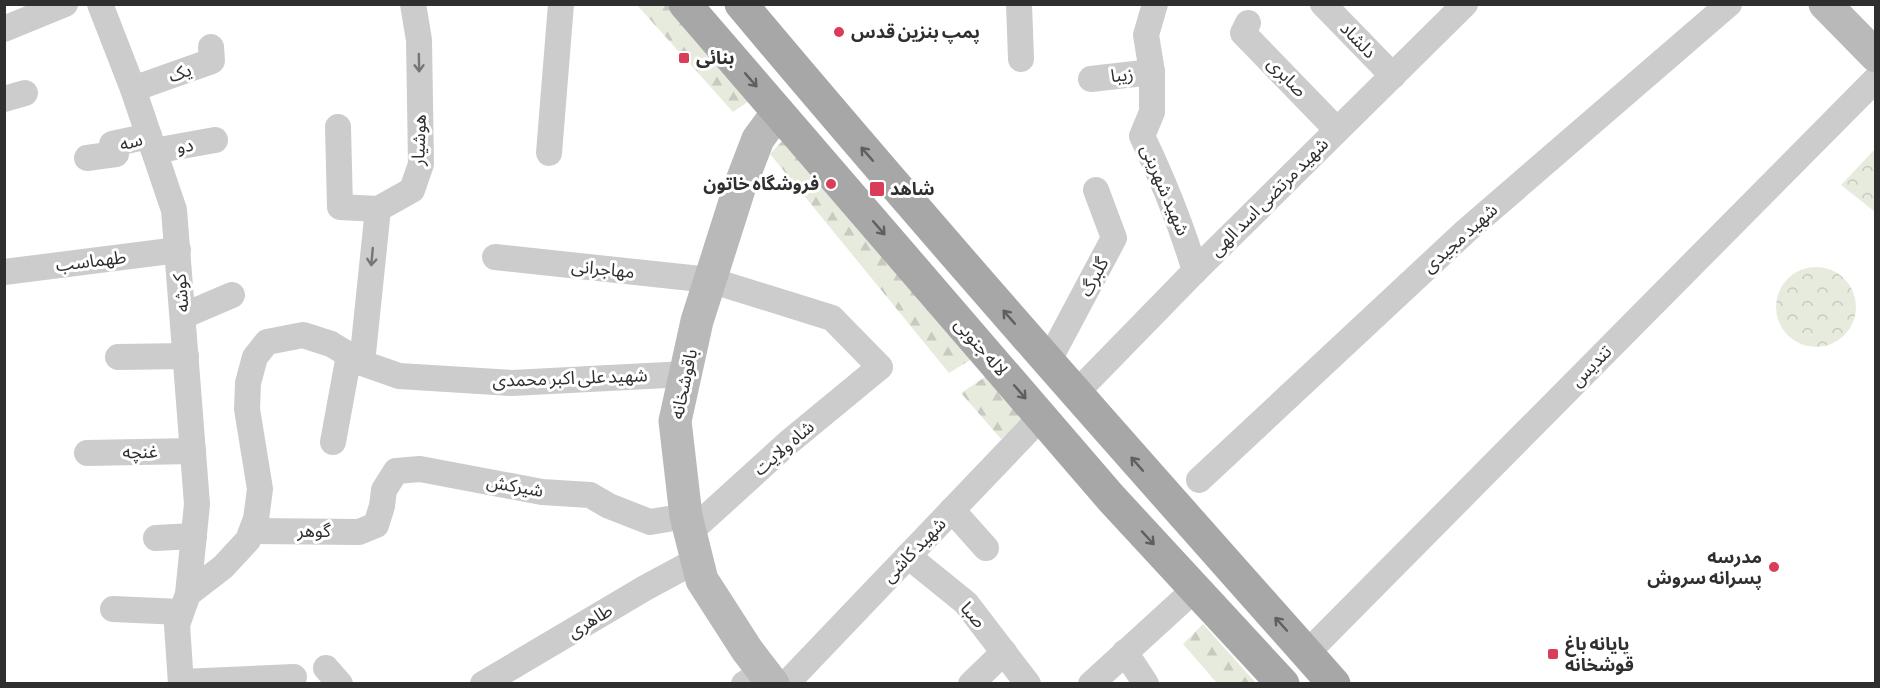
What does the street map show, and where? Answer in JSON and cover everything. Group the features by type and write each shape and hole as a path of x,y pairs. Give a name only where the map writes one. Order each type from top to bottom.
{"main road":[{"name":"لاله جنوبی","path":"685,4 1111,498 1282,684"},
{"path":"741,4 841,124 1048,362 1334,684"}],"street":[{"path":"4,29 65,4"},
{"name":"کوشه","path":"100,4 133,89 174,210 197,504 184,603"},
{"name":"هوشیار","path":"378,209 412,190 421,164 419,40 413,4"},
{"path":"549,153 561,4"},
{"path":"1019,4 1020,59"},
{"name":"شهید شهرینی","path":"1155,4 1146,36 1152,72 1152,112 1142,135 1166,187 1195,271"},
{"name":"دلشاد","path":"1323,4 1393,76"},
{"name":"شهید مجیدی","path":"1199,480 1466,231 1729,4"},
{"path":"1825,4 1875,56"},
{"name":"شهید مرتضی اسد الهی","path":"1076,393 1195,271 1463,5"},
{"name":"صابری","path":"1248,23 1243,33 1337,130"},
{"name":"یک","path":"133,89 212,61 211,47"},
{"name":"زیبا","path":"1091,79 1152,72"},
{"name":"تندیس","path":"1307,652 1875,80"},
{"name":"باقوشخانه","path":"767,681 702,580 691,536 675,421 698,321 740,186 758,139 778,112"},
{"path":"333,442 356,359 378,209 340,207 338,127"},
{"name":"دو","path":"152,144 215,140"},
{"name":"سه","path":"87,158 116,154 112,144 152,144"},
{"name":"گلبرگ","path":"1048,362 1114,238 1096,190"},
{"name":"طهماسب","path":"4,272 178,250"},
{"name":"مهاجرانی","path":"495,257 710,280 832,318 880,367"},
{"path":"183,316 232,296"},
{"name":"شهید علی اکبر محمدی","path":"184,603 248,540 256,519 260,489 247,409 248,383 255,357 267,342 303,335 331,344 356,359 399,376 512,383 686,374"},
{"path":"118,357 186,356"},
{"name":"شاه ولایت","path":"691,536 789,442 880,367"},
{"name":"شهید کاشی","path":"767,681 908,556 1041,417"},
{"name":"غنچه","path":"87,453 193,451"},
{"name":"شیرکش","path":"376,525 382,507 384,490 396,471 420,469 542,492 590,495 609,506 691,536"},
{"path":"952,510 986,548"},
{"name":"گوهر","path":"252,531 359,532 376,525"},
{"path":"156,538 194,536"},
{"name":"طاهری","path":"483,684 645,588 691,536"},
{"name":"صبا","path":"908,556 966,603 1028,684"},
{"path":"1091,684 1196,590"},
{"path":"113,609 184,603 177,625 181,683 294,677"},
{"path":"971,684 1004,652"},
{"path":"1125,652 1146,684"}],"green space":[{"path":"637,5 669,5 752,99 733,112"},
{"path":"785,138 975,357 949,373 770,154"},
{"path":"1875,149 1875,212 1841,185"},
{"path":"1816,267 1831,270 1844,279 1853,292 1856,307 1853,322 1844,335 1831,344 1816,347 1801,344 1788,335 1779,322 1776,307 1779,292 1788,279 1801,270"},
{"path":"988,375 1028,417 1001,439 961,393"},
{"path":"1203,624 1256,683 1217,683 1183,644"}],"place":[{"name":"پمپ بنزین قدس","path":"839,32"},
{"name":"بنائی","path":"684,58"},
{"name":"فروشگاه خاتون","path":"831,184"},
{"name":"شاهد","path":"877,189"},
{"name":"مدرسه پسرانه سروش","path":"1774,567"},
{"name":"پایانه باغ قوشخانه","path":"1553,654"}]}
